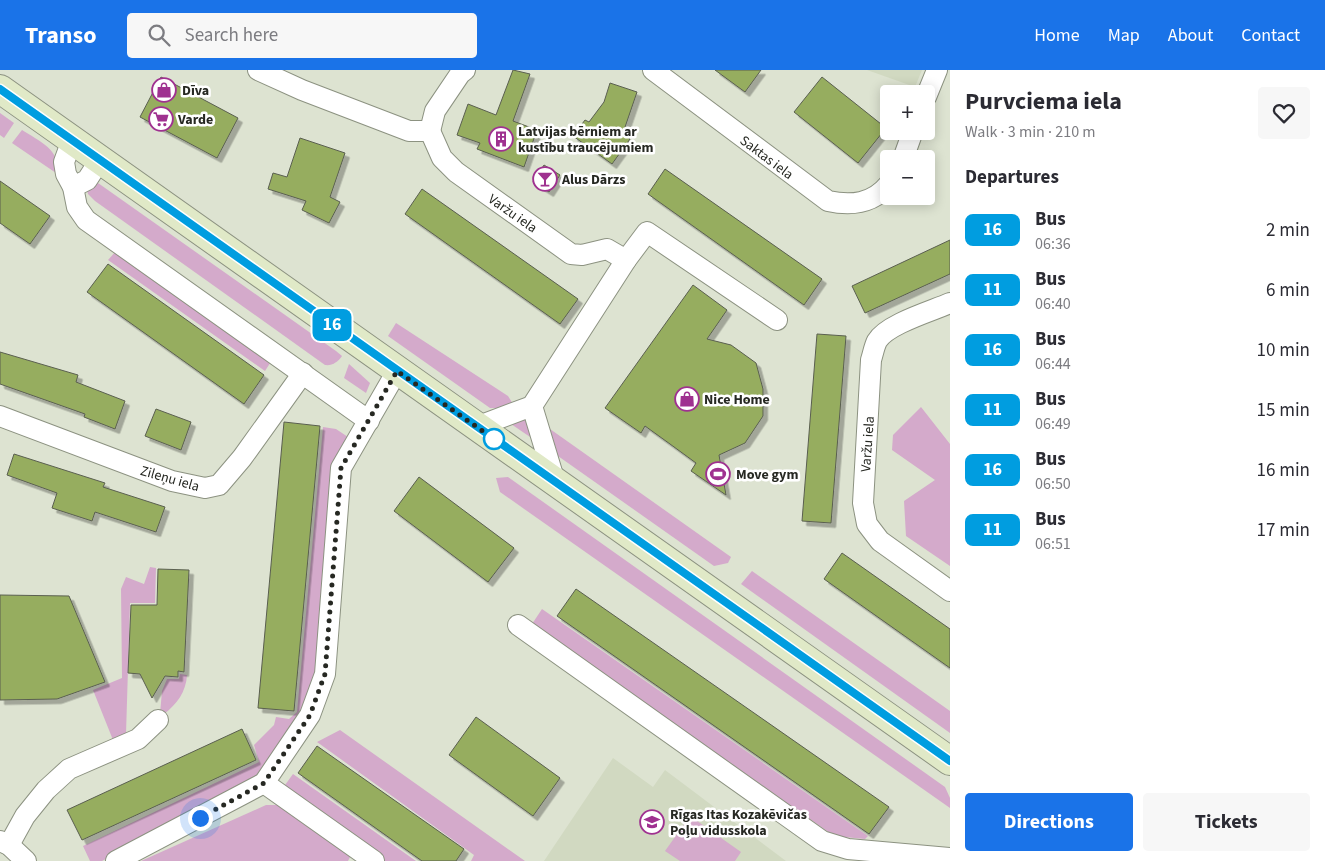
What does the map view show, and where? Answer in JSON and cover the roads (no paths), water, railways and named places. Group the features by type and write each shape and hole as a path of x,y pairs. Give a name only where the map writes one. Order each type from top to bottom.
{"street":[{"path":"258,70 302,90 409,131 430,131 435,111 460,74 465,70"},
{"name":"Saktas iela","path":"653,70 828,201 845,205 864,202 880,193"},
{"path":"931,85 937,70"},
{"path":"0,89 950,761"},
{"name":"Varžu iela","path":"430,131 442,158 456,172 572,254 582,255 608,249 626,260"},
{"path":"72,140 64,162 66,174 73,187 77,207 86,220 369,421"},
{"path":"73,187 87,180 100,160"},
{"path":"476,427 532,406 646,232 777,320"},
{"name":"Varžu iela","path":"950,303 895,327 884,333 876,342 871,360 862,503 867,524 880,541 950,591"},
{"path":"116,861 264,783 310,715 325,674 341,468 397,371"},
{"name":"Zileņu iela","path":"0,416 172,481 205,488 219,485 242,458 303,373"},
{"path":"532,406 555,482"},
{"path":"518,625 822,841 848,849 950,858"},
{"path":"26,861 4,843 46,790 69,769 138,739 158,720"},
{"path":"264,783 374,861"}],"place":[{"name":"Dīva","path":"164,90"},
{"name":"Varde","path":"161,119"},
{"name":"Latvijas bērniem ar kustību traucējumiem","path":"501,139"},
{"name":"Alus Dārzs","path":"545,179"},
{"name":"Nice Home","path":"687,399"},
{"name":"Move gym","path":"718,474"},
{"name":"Rīgas Itas Kozakēvičas Poļu vidusskola","path":"652,822"}]}
